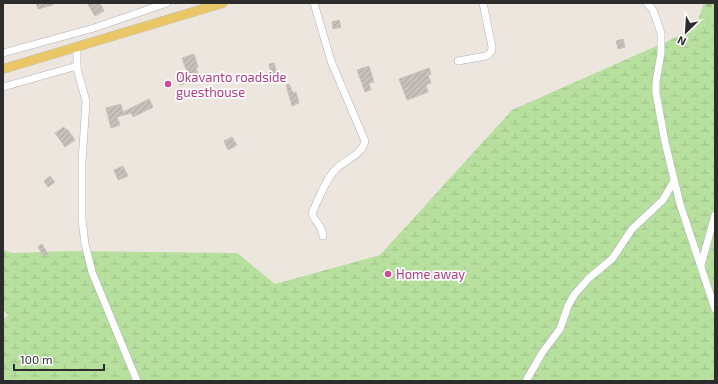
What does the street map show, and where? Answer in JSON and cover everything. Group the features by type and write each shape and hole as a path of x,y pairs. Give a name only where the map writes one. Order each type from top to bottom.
{"main road":[{"path":"3,70 223,3"}],"street":[{"path":"3,53 94,28 167,3"},
{"path":"314,3 331,61 364,141 361,150 338,168 330,177 312,213 313,218 321,227 323,236"},
{"path":"458,61 490,54 492,46 483,3"},
{"path":"647,3 653,10 661,33 662,41 656,93 659,116 680,204 715,309"},
{"path":"76,48 77,66 86,102 82,162 82,220 85,244 92,272 137,381"},
{"path":"3,87 77,66"},
{"path":"526,381 542,353 560,329 568,306 574,295 589,278 612,259 632,229 663,200 674,181"},
{"path":"701,265 715,215"}],"green space":[{"path":"704,3 715,3 715,20 695,29"},
{"path":"715,20 715,381 3,381 3,319 8,316 3,308 3,250 13,253 69,251 237,253 275,284 380,255 512,110"}],"building":[{"path":"36,3 53,3 53,5 38,9"},
{"path":"87,3 100,3 104,11 95,16"},
{"path":"339,20 341,27 333,29 332,22"},
{"path":"623,39 625,47 618,49 616,41"},
{"path":"194,54 198,67 196,68 200,79 180,85 177,75 187,72 182,58"},
{"path":"274,63 277,73 271,74 269,64"},
{"path":"369,66 374,82 369,83 371,90 365,92 357,70"},
{"path":"429,68 431,74 428,75 431,83 426,85 428,92 407,100 399,79"},
{"path":"289,84 293,93 296,92 299,103 292,106 286,85"},
{"path":"149,99 153,107 133,117 131,113 117,117 120,125 111,128 106,108 121,104 123,112"},
{"path":"64,127 75,140 65,147 55,133"},
{"path":"232,137 237,145 228,150 224,141"},
{"path":"123,166 128,176 118,180 114,170"},
{"path":"50,176 55,182 48,187 44,181"},
{"path":"42,244 48,254 44,256 38,247"}],"place":[{"name":"Okavanto roadside guesthouse","path":"168,84"},
{"name":"Home away","path":"388,274"}]}
